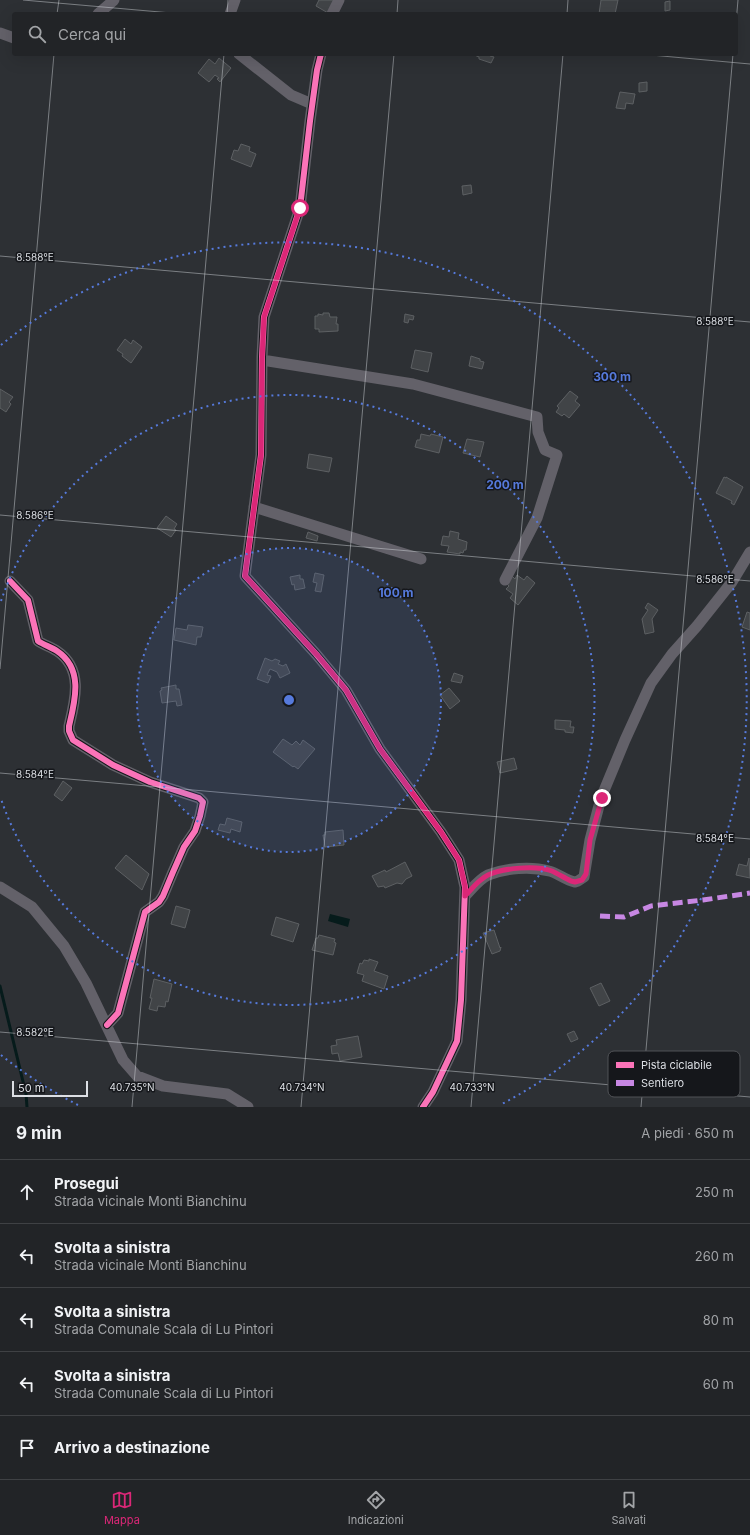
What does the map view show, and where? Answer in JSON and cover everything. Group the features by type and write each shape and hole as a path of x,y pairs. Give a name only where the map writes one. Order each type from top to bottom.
{"street":[{"path":"100,12 114,0"},
{"path":"231,12 235,0"},
{"path":"333,12 339,0"},
{"path":"0,33 12,37"},
{"path":"242,56 291,95 312,104"},
{"path":"320,56 312,104 300,208 264,317 261,455 245,576 318,656 346,690 380,749 441,832 459,860 465,886 465,896 461,1000 457,1041 434,1092 423,1107"},
{"path":"262,360 413,384 537,417 538,432 545,450 557,455 537,518 505,580"},
{"path":"254,507 421,559"},
{"path":"465,896 477,882 488,875 507,870 530,868 551,871 575,882 582,880 584,877 590,840 602,798 625,740 651,683 672,654 697,626 732,582 750,552"},
{"path":"10,581 28,600 38,641 57,651 69,662 73,671 76,696 68,726 73,740 120,768 150,782 199,798 203,802 203,808 195,831 184,847 163,896 159,902 145,912 118,1013 107,1025"},
{"path":"0,887 32,907 64,946 86,983 123,1060 137,1076 164,1086 227,1094 248,1107"}],"shaded area":[{"path":"330,914 350,919 348,927 328,921"}],"building":[{"path":"319,0 337,0 329,12 316,6"},
{"path":"601,0 618,0 615,12 599,12"},
{"path":"670,1 670,10 665,11 665,2"},
{"path":"477,56 494,57 491,63 479,59 479,57"},
{"path":"219,58 231,68 220,82 217,79 219,78 215,75 209,82 198,73 209,59 215,64"},
{"path":"647,82 647,91 639,92 639,83"},
{"path":"620,92 635,94 633,104 626,103 625,109 616,108"},
{"path":"241,144 250,147 249,151 256,154 251,167 231,159 234,150 238,151"},
{"path":"471,185 472,193 463,195 462,186"},
{"path":"323,313 329,313 330,317 337,317 336,324 338,324 338,331 319,332 319,329 315,329 315,316 318,316 318,314 323,315"},
{"path":"405,314 414,316 413,320 409,319 408,323 404,322"},
{"path":"125,339 131,344 133,340 142,347 131,363 117,350"},
{"path":"415,350 432,353 428,372 411,368"},
{"path":"471,356 484,362 482,369 469,366"},
{"path":"0,389 13,397 9,402 11,404 6,412 0,408"},
{"path":"570,391 578,397 575,401 580,405 569,418 564,414 562,416 556,412 559,408 557,406"},
{"path":"421,434 430,436 431,434 443,437 439,453 415,447 417,440 420,440"},
{"path":"467,439 484,442 480,457 463,453"},
{"path":"309,454 332,458 329,472 307,468"},
{"path":"724,477 743,487 734,505 731,503 732,501 716,493"},
{"path":"166,516 177,524 174,529 176,530 171,537 157,528"},
{"path":"450,531 459,533 458,539 467,542 466,550 464,550 463,553 447,552 449,546 441,545 443,536 449,537"},
{"path":"308,532 318,536 317,541 306,538"},
{"path":"315,573 324,575 321,592 315,591 317,583 313,582"},
{"path":"300,575 300,579 303,579 305,588 295,590 294,584 292,585 290,577"},
{"path":"517,575 524,580 527,576 535,583 518,605 510,598 513,594 506,589 509,586 506,583 512,576 515,579"},
{"path":"648,603 658,610 652,619 654,632 645,634 642,619 648,610 645,608"},
{"path":"747,612 750,613 750,630 742,627"},
{"path":"188,625 203,627 201,637 197,637 196,645 174,640 176,628 187,630"},
{"path":"265,658 272,661 275,659 280,661 278,664 283,666 286,664 290,673 280,678 277,672 270,669 267,675 271,676 268,683 257,679"},
{"path":"454,673 463,676 461,683 451,681"},
{"path":"176,685 176,689 179,689 182,705 177,706 176,701 162,703 161,688"},
{"path":"449,688 460,701 450,709 440,695"},
{"path":"555,720 571,721 570,727 574,727 573,733 555,729"},
{"path":"283,739 292,745 296,741 300,745 303,740 315,749 298,769 273,752"},
{"path":"514,758 517,769 500,773 497,762"},
{"path":"63,781 72,788 62,801 54,795"},
{"path":"227,818 242,822 240,832 231,829 230,833 218,830 220,824 225,825"},
{"path":"343,830 344,845 325,847 323,835 325,835 325,832"},
{"path":"126,855 149,874 142,890 115,868"},
{"path":"749,858 750,878 736,875 739,864 747,866"},
{"path":"405,862 412,876 406,879 402,884 397,883 385,888 384,886 378,887 372,876 385,870 386,872"},
{"path":"176,906 190,910 185,928 171,924"},
{"path":"276,917 299,924 293,942 271,935"},
{"path":"494,930 500,948 501,947 500,951 492,954 483,933"},
{"path":"319,935 335,939 334,942 336,943 333,955 312,950 316,938 318,938"},
{"path":"369,959 378,962 374,971 388,976 384,989 362,981 364,975 357,973 360,963 362,964 364,960 369,961"},
{"path":"154,979 172,984 168,1002 166,1001 165,1007 158,1006 157,1011 149,1009"},
{"path":"601,983 610,1001 599,1006 590,988"},
{"path":"574,1031 578,1039 571,1042 567,1034"},
{"path":"358,1036 362,1057 340,1061 338,1053 332,1054 331,1046 337,1045 336,1040"}],"waterway":[{"path":"0,986 26,1094 27,1107"}],"marked path":[{"path":"600,916 624,917 651,906 750,893"}],"cycle path":[{"path":"320,56 317,70 310,121 300,208 264,317 261,455 245,576 316,654 346,690 380,749 441,832 459,860 465,887 461,1000 457,1041 433,1092 423,1107"},
{"path":"10,581 28,600 38,641 57,651 66,658 71,667 74,676 75,696 69,731 73,740 113,765 150,782 199,798 203,802 195,831 184,847 163,896 159,902 145,912 118,1013 107,1025"}],"route":[{"path":"300,208 264,317 261,455 245,576 318,656 346,690 380,749 441,832 459,860 465,886 465,896 477,882 488,875 507,870 530,868 551,871 575,882 582,880 586,874 590,840 602,798"}]}
